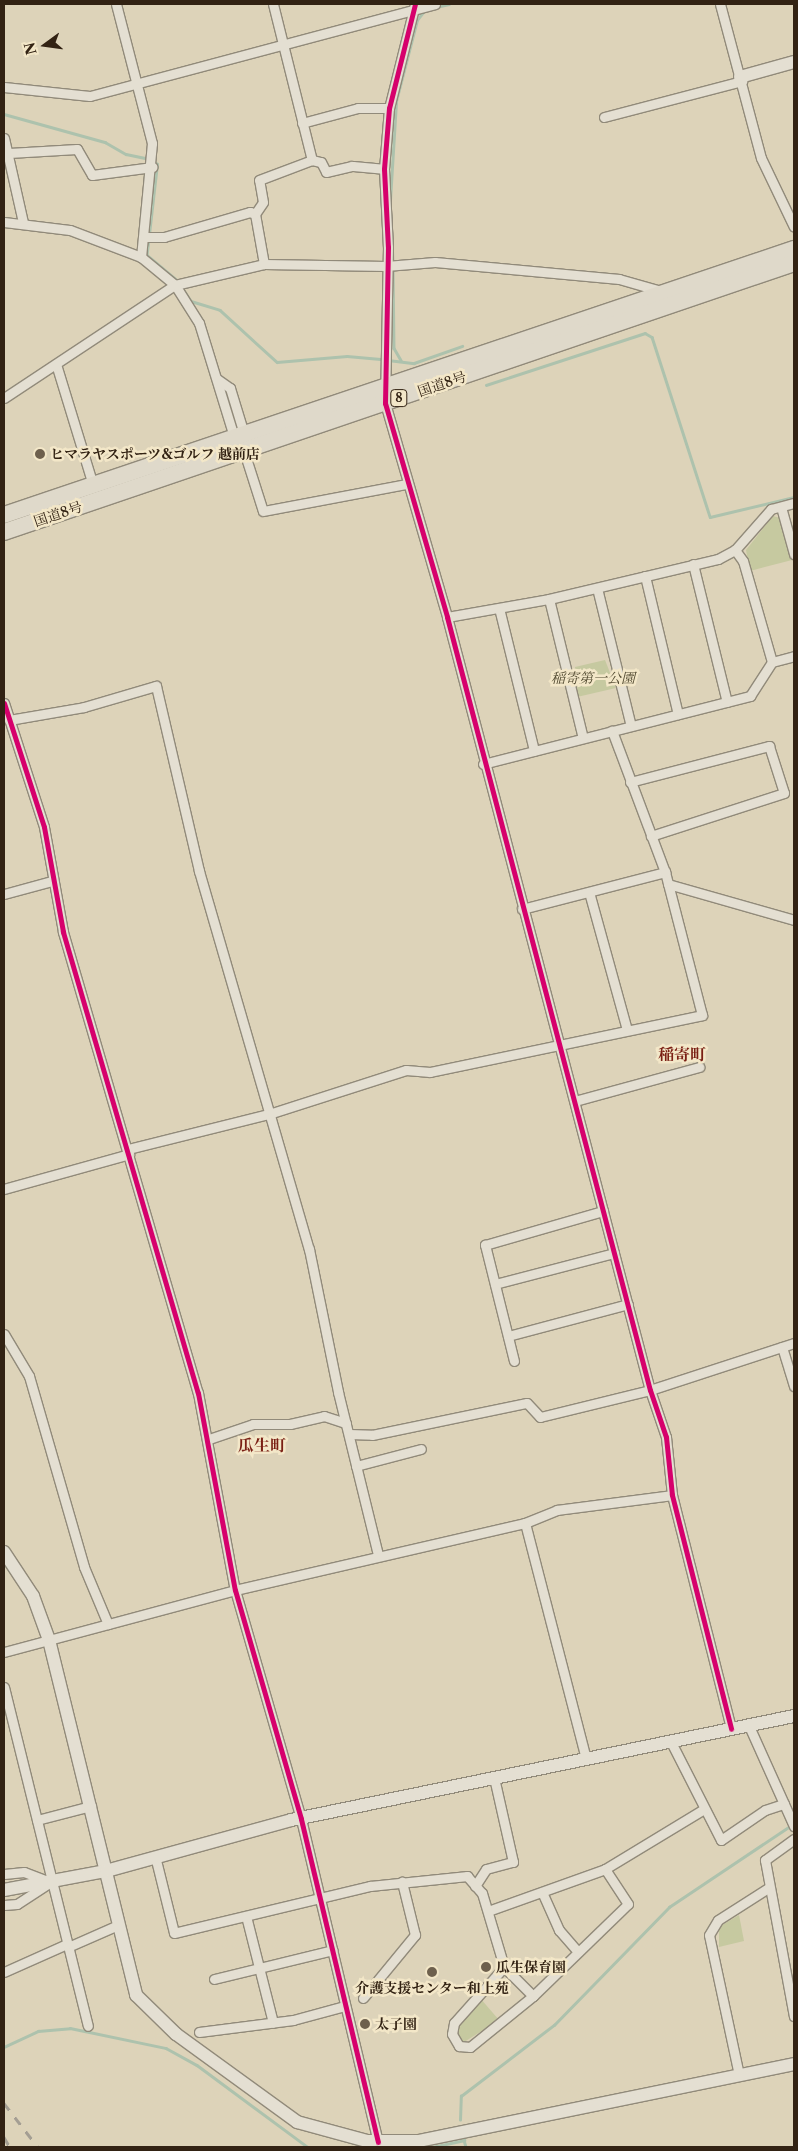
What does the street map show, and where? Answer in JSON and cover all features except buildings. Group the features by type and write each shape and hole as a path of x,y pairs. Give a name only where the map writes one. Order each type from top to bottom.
{"highway":[{"name":"国道8号","path":"4,515 238,432 383,386 794,249"},
{"name":"国道8号","path":"4,532 794,262"}],"street":[{"path":"116,4 152,143 152,167 145,237 141,257"},
{"path":"272,4 312,160"},
{"path":"4,87 84,97 137,86 284,47 415,6 435,4"},
{"path":"720,4 761,158 794,227"},
{"path":"415,6 389,108 384,169 386,266 383,386 385,403 406,484 447,617 483,764 560,1044 650,1390 666,1437 672,1495 731,1729"},
{"path":"604,117 741,79 794,62"},
{"path":"302,123 358,108 389,108"},
{"path":"4,138 9,152 23,222"},
{"path":"9,152 76,149 92,175 152,167"},
{"path":"264,264 256,214 263,202 259,180 312,160 320,162 326,172 352,166 384,169"},
{"path":"145,237 164,237 250,212 256,214"},
{"path":"4,222 23,222 70,230 141,257 175,285 199,323 238,432"},
{"path":"4,398 175,285 264,264 386,266 435,262 619,279 664,292"},
{"path":"56,364 93,485"},
{"path":"220,381 238,432"},
{"path":"247,461 263,511 406,484"},
{"path":"447,617 549,599 693,564 735,550 771,509 794,503"},
{"path":"781,507 794,554"},
{"path":"735,550 743,561 772,662"},
{"path":"693,564 727,702"},
{"path":"645,576 678,714"},
{"path":"597,588 631,726"},
{"path":"549,599 583,738"},
{"path":"499,608 534,751"},
{"path":"483,764 750,696 772,662 794,656"},
{"path":"9,720 84,708 156,686 199,871 272,1113 309,1249 348,1434 378,1555"},
{"path":"4,703 46,836 52,881 209,1439 235,1590 301,1819 378,2142"},
{"path":"4,1189 272,1113 394,1073 430,1072 702,1015 665,872 612,731"},
{"path":"630,782 769,746 784,793 651,836"},
{"path":"522,909 665,872"},
{"path":"4,894 52,881"},
{"path":"668,884 794,920"},
{"path":"589,892 627,1030"},
{"path":"575,1101 699,1067"},
{"path":"514,1360 485,1245 604,1211"},
{"path":"495,1284 614,1253"},
{"path":"508,1336 628,1304"},
{"path":"4,1334 29,1376 84,1567 108,1624"},
{"path":"348,1434 372,1435 527,1403 540,1417 650,1390 794,1343"},
{"path":"782,1347 794,1386"},
{"path":"209,1439 253,1424 290,1424 324,1416 346,1423"},
{"path":"356,1466 421,1449"},
{"path":"4,1652 235,1590 378,1555 525,1523 558,1510 672,1495"},
{"path":"525,1523 586,1759"},
{"path":"4,1552 33,1596 50,1640 132,1982 151,2014 297,2122 328,2134 378,2142 430,2140 794,2064"},
{"path":"4,1688 37,1820 50,1884 68,1945 88,2026"},
{"path":"4,1890 50,1884 106,1871 155,1856 301,1819 794,1716"},
{"path":"749,1726 794,1826"},
{"path":"671,1742 721,1840 765,1810 784,1804"},
{"path":"475,1886 484,1870 513,1862 494,1778"},
{"path":"37,1820 91,1806"},
{"path":"488,1911 605,1869 704,1809"},
{"path":"794,1839 765,1860 768,1888 794,2016"},
{"path":"155,1856 174,1934 320,1898 402,1882 463,1875 475,1886 488,1911 504,1967 533,1996"},
{"path":"504,1967 454,2023 452,2034 460,2046 470,2047 533,1996 628,1904 605,1869"},
{"path":"4,1874 24,1872 50,1884"},
{"path":"363,1998 415,1934 402,1882"},
{"path":"4,1906 17,1904 50,1884"},
{"path":"739,2075 709,1935 718,1920 768,1888"},
{"path":"542,1892 559,1930 578,1952"},
{"path":"246,1916 273,2023"},
{"path":"4,1972 118,1925"},
{"path":"214,1979 333,1950"},
{"path":"199,2032 273,2023 345,2006"}],"green space":[{"path":"773,516 780,518 792,560 750,571 746,550"},
{"name":"稲寄第一公園","path":"605,660 616,688 577,697 575,667"},
{"path":"739,1915 744,1941 719,1947 719,1927"},
{"path":"480,1998 499,2020 461,2044 456,2026"}],"waterway":[{"path":"436,7 449,4"},
{"path":"390,200 396,101 417,20 424,11"},
{"path":"4,114 105,142 126,154 149,159"},
{"path":"149,234 157,164 153,162"},
{"path":"391,215 393,262"},
{"path":"149,239 147,255 178,281"},
{"path":"393,268 394,348 401,360"},
{"path":"181,286 191,301 220,310 277,362 347,356 383,359"},
{"path":"486,385 645,333 652,337 710,517 794,497"},
{"path":"388,360 414,363 462,346"},
{"path":"460,2120 461,2096 554,2025 669,1907 790,1826"},
{"path":"4,2047 38,2031 70,2028 166,2048 197,2065 308,2147"},
{"path":"432,2147 464,2140 466,2147"}],"tunnel":[{"path":"235,424 240,440"}],"railway":[{"path":"4,2103 38,2147"},
{"path":"4,2137 10,2147"}],"cycle path":[{"path":"415,4 389,108 384,169 388,247 385,403 447,617 650,1390 666,1437 672,1495 731,1729"},
{"path":"4,703 44,827 63,932 198,1393 235,1590 301,1819 378,2142"}],"place":[{"name":"ヒマラヤスポーツ&ゴルフ 越前店","path":"40,454"},
{"name":"瓜生保育園","path":"486,1967"},
{"name":"介護支援センター和上苑","path":"432,1972"},
{"name":"太子園","path":"365,2024"}],"district":[{"name":"稲寄町","path":"682,1054"},
{"name":"瓜生町","path":"262,1445"}]}
